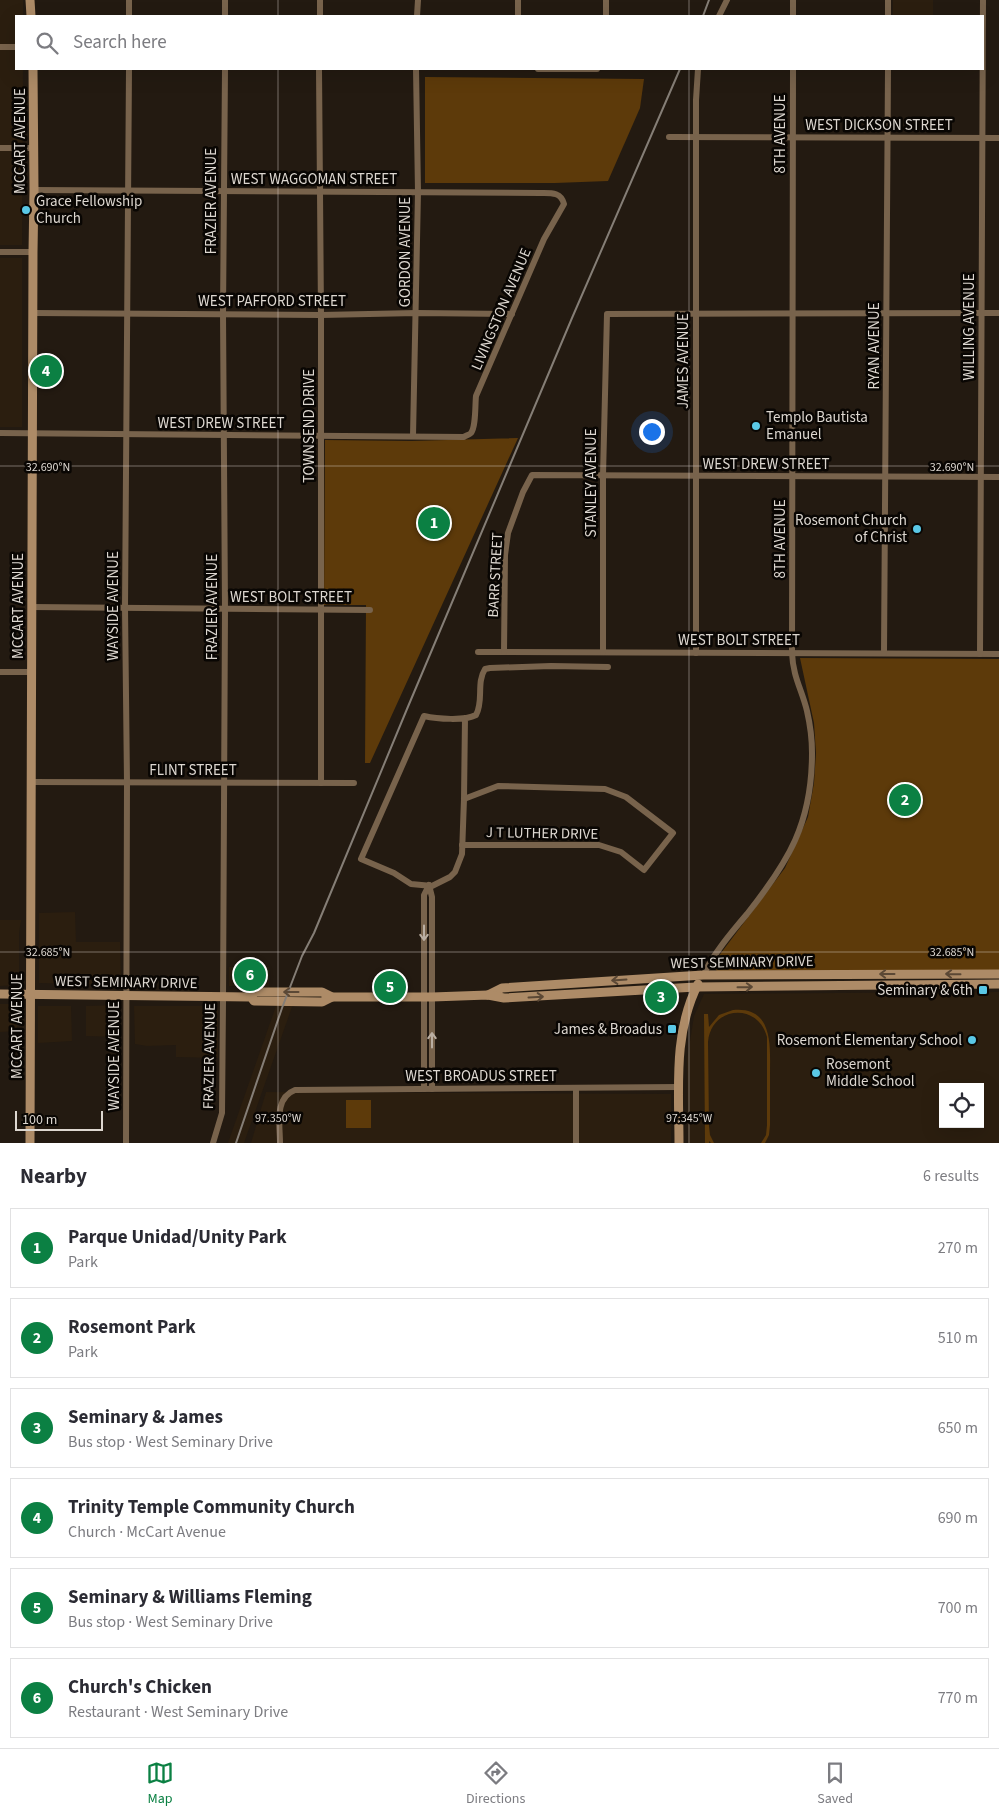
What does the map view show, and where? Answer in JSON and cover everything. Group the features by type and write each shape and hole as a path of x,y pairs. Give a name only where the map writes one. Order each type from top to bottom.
{"main road":[{"path":"30,0 31,15"},
{"name":"MCCART AVENUE","path":"30,1143 34,70"},
{"path":"797,974 797,986"},
{"path":"935,974 935,985"},
{"name":"WEST SEMINARY DRIVE","path":"488,995 502,988 703,975 999,974"},
{"path":"679,1143 680,1041 683,1022 696,987 703,975"},
{"name":"WEST SEMINARY DRIVE","path":"0,994 252,997 254,1001 322,1002 332,997 488,995 504,998 696,987 999,984"}],"street":[{"path":"129,0 129,15"},
{"path":"225,0 225,15"},
{"path":"320,0 320,15"},
{"path":"417,15 418,0"},
{"path":"518,0 518,15"},
{"path":"606,0 606,15"},
{"path":"720,15 727,0"},
{"path":"793,0 793,15"},
{"path":"888,0 888,15"},
{"name":"WILLING AVENUE","path":"983,0 983,15"},
{"path":"0,47 15,47"},
{"name":"WAYSIDE AVENUE","path":"126,1143 128,782 125,608 129,70"},
{"name":"FRAZIER AVENUE","path":"213,1143 222,1113 225,70"},
{"name":"TOWNSEND DRIVE","path":"319,70 322,315 321,783"},
{"name":"GORDON AVENUE","path":"414,436 418,192 416,70"},
{"name":"JAMES AVENUE","path":"696,653 696,137 698,70"},
{"name":"8TH AVENUE","path":"703,975 719,946 780,870 795,842 802,822 809,789 812,752 807,712 793,670 792,653 793,70"},
{"name":"RYAN AVENUE","path":"884,654 888,70"},
{"name":"WILLING AVENUE","path":"980,654 983,70"},
{"name":"WEST DICKSON STREET","path":"669,137 999,138"},
{"path":"0,148 34,148"},
{"name":"WEST WAGGOMAN STREET","path":"34,190 541,192 557,194 562,199"},
{"name":"LIVINGSTON AVENUE","path":"471,433 474,425 476,396 544,239 564,204 562,199"},
{"path":"0,252 33,252"},
{"name":"WEST PAFFORD STREET","path":"32,312 322,315 512,314"},
{"path":"697,314 999,313"},
{"name":"STANLEY AVENUE","path":"603,652 603,476 607,314 697,314"},
{"name":"WEST DREW STREET","path":"0,433 414,436 456,438 464,437 471,433"},
{"name":"WEST DREW STREET","path":"532,475 999,477"},
{"name":"BARR STREET","path":"504,652 505,555 508,533 523,492 532,475"},
{"name":"WEST BOLT STREET","path":"32,607 370,610"},
{"name":"WEST BOLT STREET","path":"478,652 999,654"},
{"path":"465,718 462,854 455,872 432,886 411,884 394,872 361,859 424,716 432,718 474,717 479,711 480,679 485,669 551,666 608,667"},
{"path":"0,672 31,672"},
{"name":"FLINT STREET","path":"31,782 354,783"},
{"name":"J T LUTHER DRIVE","path":"462,845 599,845 621,852 644,870 673,833 626,797 605,789 498,786 464,799"},
{"path":"424,1089 428,997 432,956 432,897 428,885"},
{"path":"428,885 424,895 424,956 428,997 432,1089"},
{"path":"424,956 432,956"},
{"name":"WEST BROADUS STREET","path":"280,1143 280,1104 285,1096 295,1090 679,1087"},
{"path":"576,1088 576,1143"}],"shaded area":[{"path":"0,0 23,0 23,15 15,15 15,70 23,70 22,245 0,245"},
{"path":"893,0 933,0 933,15 893,15"},
{"path":"425,77 644,79 640,108 608,181 425,183"},
{"path":"0,258 22,258 22,427 0,427"},
{"path":"518,438 370,763 365,763 366,605 324,605 325,440 411,441"},
{"path":"800,658 999,659 999,970 717,971 714,968 715,961 785,868 808,817 814,783 816,753 814,723"},
{"path":"75,912 76,942 120,942 121,985 39,983 39,913"},
{"path":"0,920 21,920 19,933 19,983 16,985 0,986"},
{"path":"229,967 269,967 269,987 229,986"},
{"name":"Rosemont Middle School","path":"999,992 999,1143 688,1143 687,1060 694,1016 704,994"},
{"path":"0,1004 15,1004 18,1007 17,1031 0,1032"},
{"path":"293,1004 244,1143 228,1143 276,1006"},
{"path":"119,1005 119,1037 86,1036 86,1006"},
{"path":"38,1006 71,1006 72,1041 38,1043"},
{"path":"134,1006 216,1006 218,1009 218,1058 176,1057 176,1045 147,1046 135,1044"},
{"path":"733,1010 746,1010 756,1015 763,1021 767,1030 770,1052 770,1125 769,1135 765,1143 761,1143 766,1135 767,1125 767,1037 762,1026 754,1018 745,1014 735,1013 726,1015 717,1021 711,1030 708,1042 709,1126 710,1135 714,1143 709,1141 709,1143 705,1143 704,1014 708,1014 709,1027 719,1015"},
{"path":"266,1092 671,1094 671,1143 251,1143"},
{"path":"346,1100 371,1100 371,1128 346,1128"}],"railway":[{"path":"703,15 709,0"},
{"path":"236,1143 282,1008 302,956 314,933 572,318 680,70"}],"place":[{"name":"Grace Fellowship Church","path":"26,210"},
{"name":"Trinity Temple Community Church","path":"46,371"},
{"name":"Templo Bautista Emanuel","path":"756,426"},
{"name":"Parque Unidad/Unity Park","path":"434,523"},
{"name":"Rosemont Church of Christ","path":"917,529"},
{"name":"Rosemont Park","path":"905,800"},
{"name":"Church's Chicken","path":"250,975"},
{"name":"Seminary & Williams Fleming","path":"390,987"},
{"name":"Seminary & 6th","path":"983,990"},
{"name":"Seminary & James","path":"661,997"},
{"name":"James & Broadus","path":"672,1029"},
{"name":"Rosemont Elementary School","path":"972,1040"},
{"name":"Rosemont Middle School","path":"816,1073"}]}
